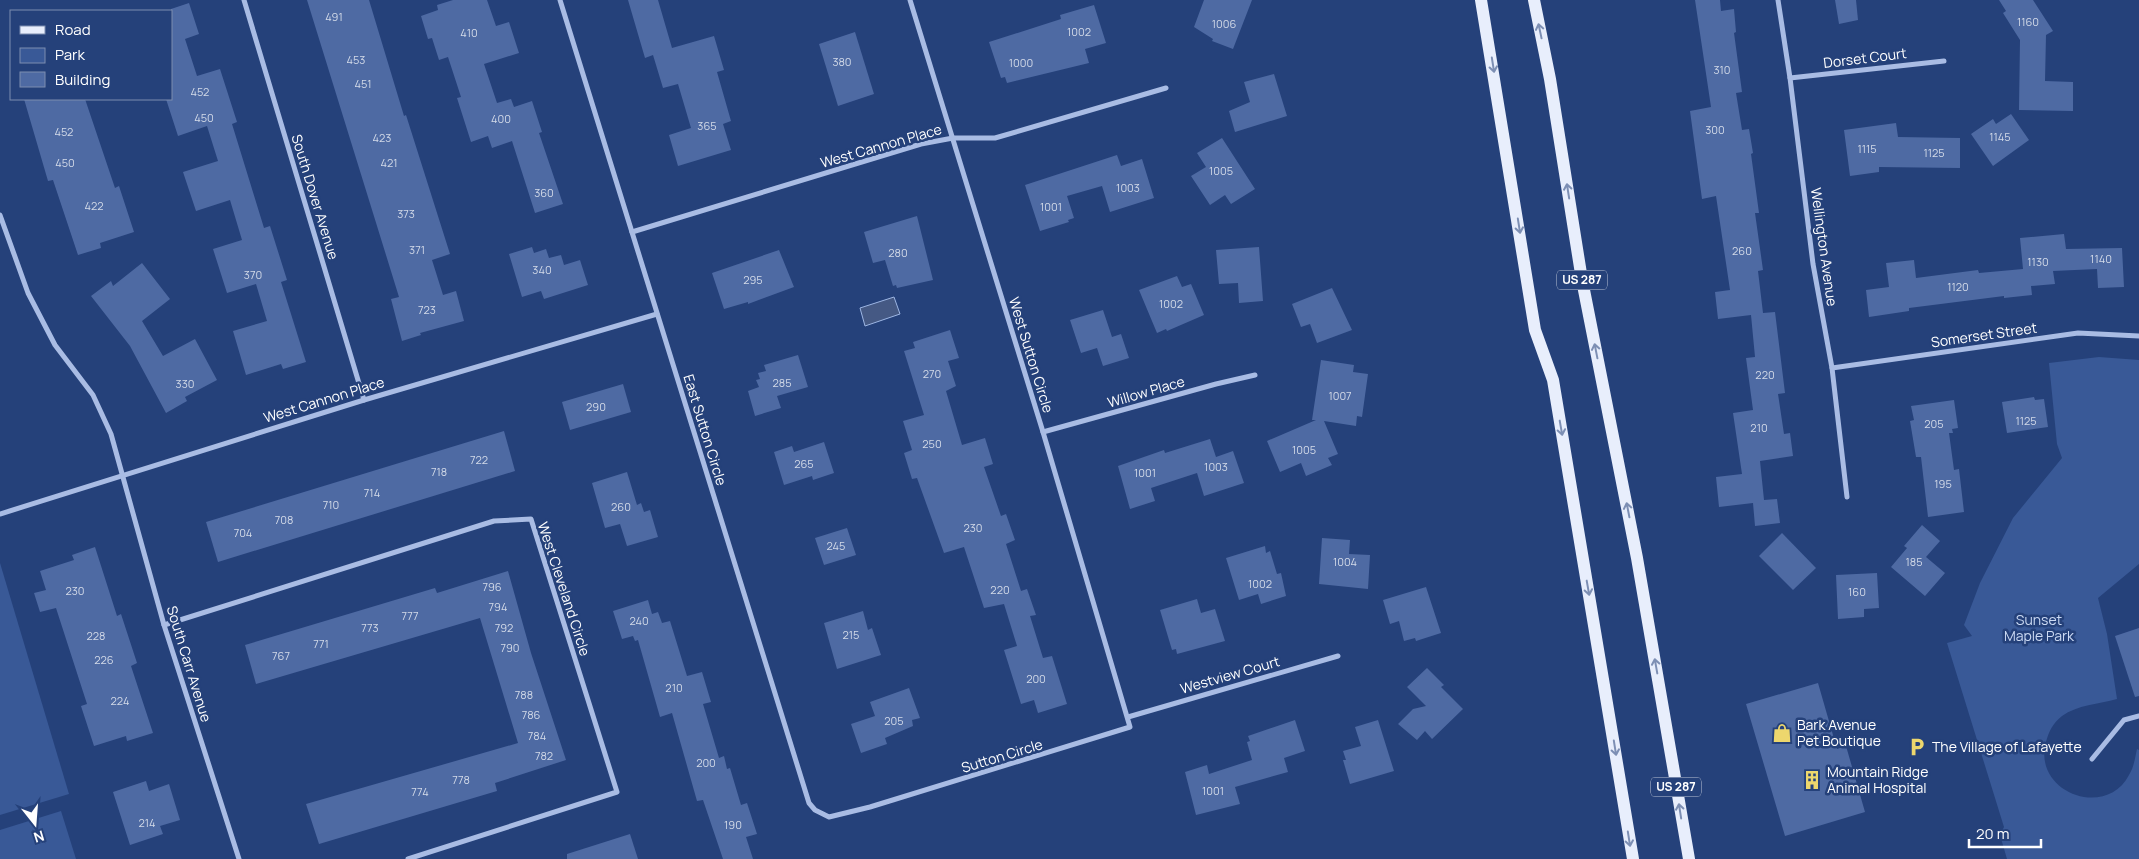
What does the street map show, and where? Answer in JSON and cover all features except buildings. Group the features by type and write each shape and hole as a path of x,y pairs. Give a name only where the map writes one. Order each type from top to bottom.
{"main road":[{"path":"1481,0 1535,330 1553,380 1632,859"},
{"name":"US 287","path":"1534,0 1550,79 1582,280 1637,558 1689,859"}],"street":[{"name":"South Dover Avenue","path":"244,0 364,400"},
{"name":"East Sutton Circle","path":"560,0 809,803 815,810 829,816 870,807"},
{"name":"West Sutton Circle","path":"910,0 1043,432 1128,717"},
{"name":"Wellington Avenue","path":"1778,0 1790,78 1813,264 1832,368 1847,497"},
{"name":"Dorset Court","path":"1790,78 1944,61"},
{"name":"West Cannon Place","path":"632,232 921,144 953,138 995,138 1166,88"},
{"name":"South Carr Avenue","path":"0,215 28,292 55,345 93,394 111,434 164,625 238,859"},
{"name":"West Cannon Place","path":"0,514 364,400 657,314"},
{"name":"Somerset Street","path":"1832,368 2078,333 2139,336"},
{"name":"Willow Place","path":"1043,432 1255,375"},
{"name":"West Cleveland Circle","path":"164,625 494,522 531,519 617,792 408,859"},
{"name":"Westview Court","path":"1128,717 1338,656"},
{"path":"2092,759 2124,720 2139,716"},
{"name":"Sutton Circle","path":"870,807 1130,728 1128,717"}],"green space":[{"name":"Sunset Maple Park","path":"2099,357 2139,360 2139,564 2098,598 2107,634 2117,699 2081,707 2062,716 2048,734 2045,760 2050,775 2060,786 2074,794 2089,798 2104,796 2118,789 2131,772 2137,749 2139,750 2139,859 2007,859 2000,835 2004,827 1947,643 1972,636 1964,625 1980,583 2013,518 2062,458 2057,444 2049,363"},
{"path":"0,563 69,794 0,815"},
{"path":"61,811 76,859 0,859 0,830"}],"shaded area":[{"path":"894,297 900,314 865,326 860,308"}],"place":[{"name":"Bark Avenue Pet Boutique","path":"1782,733"},
{"name":"The Village of Lafayette","path":"1917,747"},
{"name":"Mountain Ridge Animal Hospital","path":"1812,780"}]}
